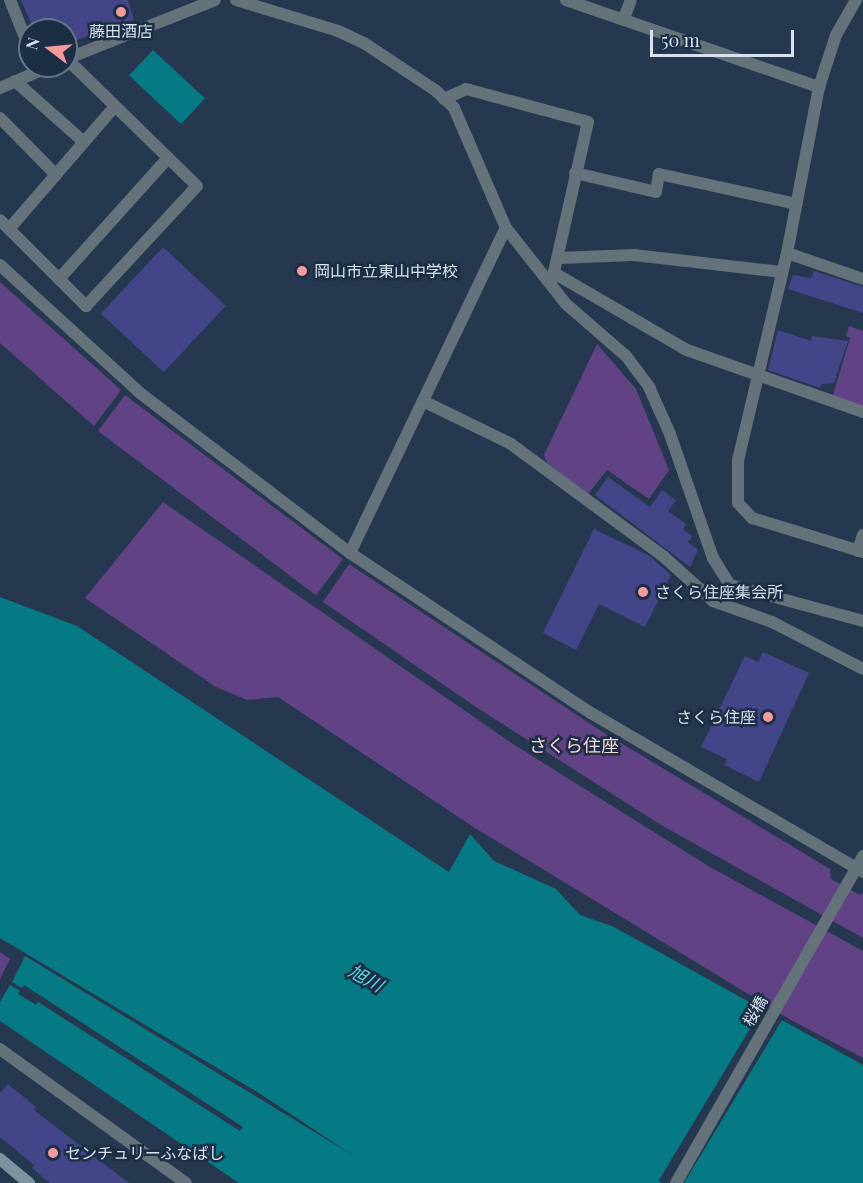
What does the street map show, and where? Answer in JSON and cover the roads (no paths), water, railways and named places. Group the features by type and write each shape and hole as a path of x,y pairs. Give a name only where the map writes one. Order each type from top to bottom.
{"main road":[{"path":"0,1159 29,1183"}],"street":[{"path":"10,0 18,20"},
{"path":"78,55 215,0"},
{"path":"236,0 355,39 454,108 506,228 553,278 566,303 626,356 649,387 670,434 713,558 730,585 863,621"},
{"path":"566,0 624,18 819,87"},
{"path":"624,18 632,0"},
{"path":"856,0 836,35 819,87 787,253 738,461 738,503 752,518 861,552 863,535"},
{"path":"0,220 86,306 197,186 78,70"},
{"path":"0,88 21,78"},
{"path":"15,81 84,142"},
{"path":"444,99 466,89 588,122 553,278"},
{"path":"9,229 115,106"},
{"path":"0,118 56,175"},
{"path":"59,279 168,158"},
{"path":"575,173 656,192 660,174 797,204"},
{"path":"350,553 506,228"},
{"path":"787,253 863,279"},
{"path":"559,258 634,255 782,272"},
{"path":"0,265 140,393 350,553 591,713 860,870"},
{"path":"553,278 687,350 863,412"},
{"path":"423,401 511,444 663,556 713,601 772,622 863,669"},
{"name":"桜橋","path":"676,1183 844,890 860,870 863,856"},
{"path":"0,1049 186,1183"}],"water":[{"path":"153,50 205,98 181,124 129,76"},
{"name":"旭川","path":"0,597 77,626 449,872 470,834 494,861 556,889 580,915 614,927 863,1065 863,1183 239,1183 0,1021 0,1002 10,985 20,991 18,994 36,1005 38,1002 240,1131 243,1127 24,985 22,988 12,982 25,956 354,1156 259,1093 0,938"}],"place":[{"name":"藤田酒店","path":"121,12"},
{"name":"岡山市立東山中学校","path":"302,271"},
{"name":"さくら住座集会所","path":"643,592"},
{"name":"さくら住座","path":"768,717"},
{"name":"センチュリーふなばし","path":"53,1153"}],"district":[{"name":"さくら住座","path":"574,745"}]}
